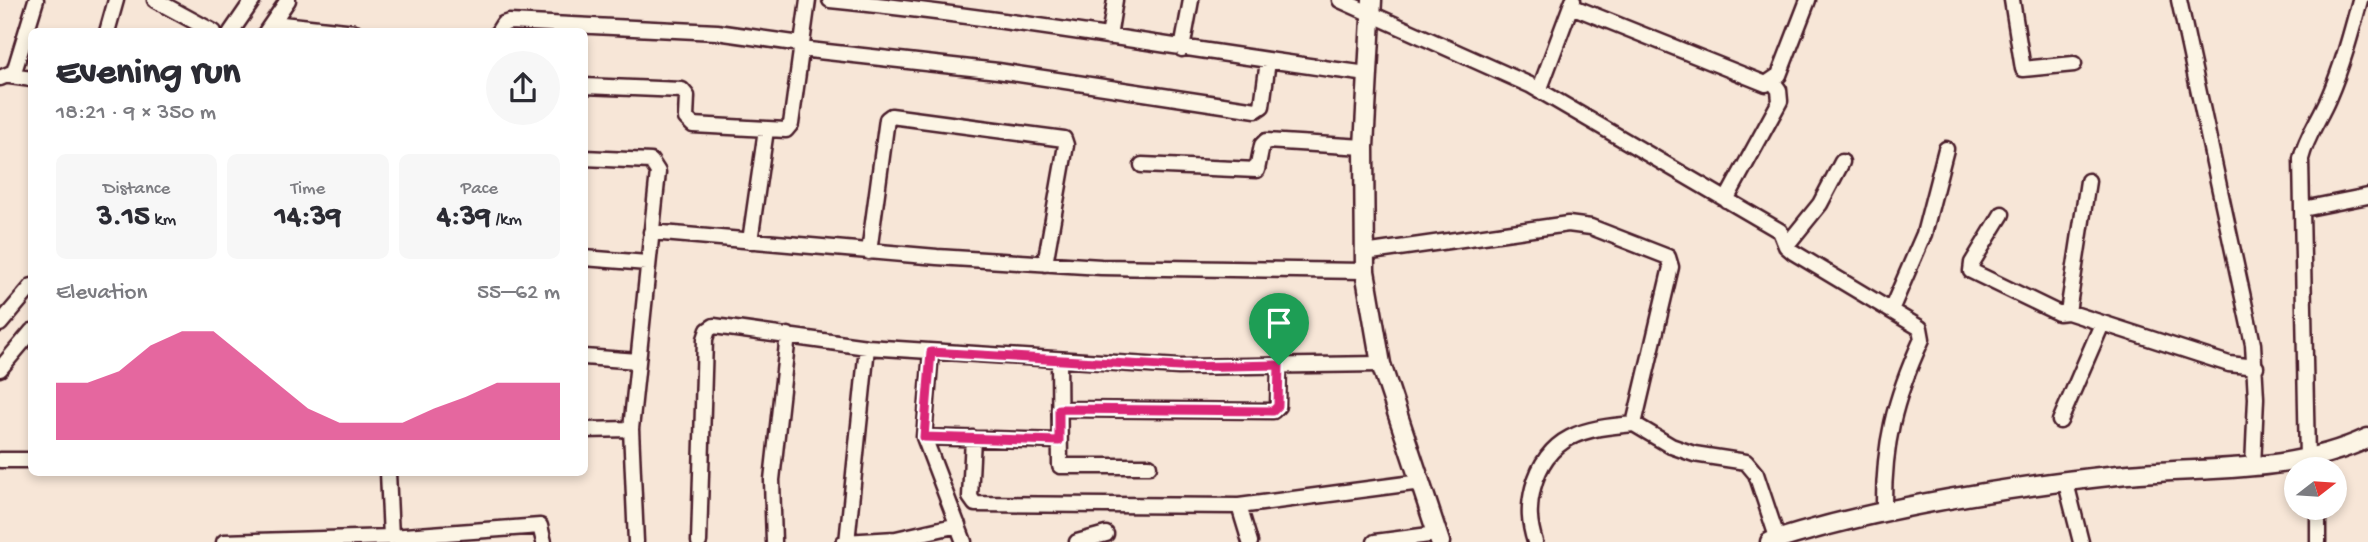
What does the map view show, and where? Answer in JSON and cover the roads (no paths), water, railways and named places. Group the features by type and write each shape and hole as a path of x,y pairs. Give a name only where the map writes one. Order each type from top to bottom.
{"street":[{"path":"28,79 5,77 36,0"},
{"path":"108,28 116,0"},
{"path":"155,0 208,28"},
{"path":"234,28 253,0"},
{"path":"269,27 289,0"},
{"path":"588,86 682,90 687,96 686,118 693,125 782,131 789,128 808,0"},
{"path":"830,0 930,10 1367,74"},
{"path":"1109,37 1115,0"},
{"path":"1182,49 1191,0"},
{"path":"1340,0 1372,8 1539,91 1780,231 1786,247 1920,328 1923,335 1893,415 1883,465 1884,512"},
{"path":"1773,82 1804,17 1808,0"},
{"path":"2012,0 2023,69 2074,64"},
{"path":"2179,0 2256,367 2253,467"},
{"path":"2307,457 2301,159 2305,141 2327,101 2345,53 2360,0"},
{"path":"1539,91 1572,3 1756,82 1773,82"},
{"path":"1372,8 1364,147 1365,262 1381,363 1438,538 1375,542"},
{"path":"500,28 509,22 717,32 800,46 1088,83 1256,110 1262,106 1268,61"},
{"path":"1726,200 1780,101 1779,90 1773,82"},
{"path":"869,251 887,118 891,116 1064,139 1066,145 1045,264"},
{"path":"750,241 766,130"},
{"path":"1142,165 1257,170 1262,145 1266,141 1364,147"},
{"path":"1891,310 1924,234 1946,149"},
{"path":"588,158 642,160 656,165 631,429 636,542"},
{"path":"1786,247 1820,204 1842,162"},
{"path":"2068,312 2088,181"},
{"path":"2303,209 2368,196"},
{"path":"2002,214 1971,271 2058,313 2068,312 2229,364 2256,367"},
{"path":"651,232 1045,264 1365,262 1568,224 1591,227 1668,257 1671,267 1634,424"},
{"path":"588,258 647,263"},
{"path":"0,324 28,290"},
{"path":"2060,421 2102,324"},
{"path":"699,542 705,340 708,330 724,326 867,347 1179,367 1381,363"},
{"path":"774,542 773,469 788,335"},
{"path":"0,369 28,336"},
{"path":"867,347 845,542 896,540 958,525"},
{"path":"931,352 924,437 964,542"},
{"path":"588,357 638,361"},
{"path":"1059,360 1059,462 1063,467 1149,466"},
{"path":"1059,409 1273,411 1278,406 1279,365"},
{"path":"1535,542 1529,523 1530,502 1546,455 1558,443 1581,432 1634,424 1671,446 1694,454 1746,462 1756,474 1774,541 1884,512 2066,482 2119,475 2253,467 2284,462"},
{"path":"588,430 631,429"},
{"path":"924,437 1059,441"},
{"path":"972,438 970,497 975,504 1239,506 1421,482"},
{"path":"2334,457 2368,438"},
{"path":"0,460 28,460"},
{"path":"388,476 391,537"},
{"path":"2066,482 2081,542"},
{"path":"1239,506 1250,542"},
{"path":"2318,520 2318,542"},
{"path":"224,542 391,537 537,526 543,528 544,542"},
{"path":"1077,542 1106,534"}]}
